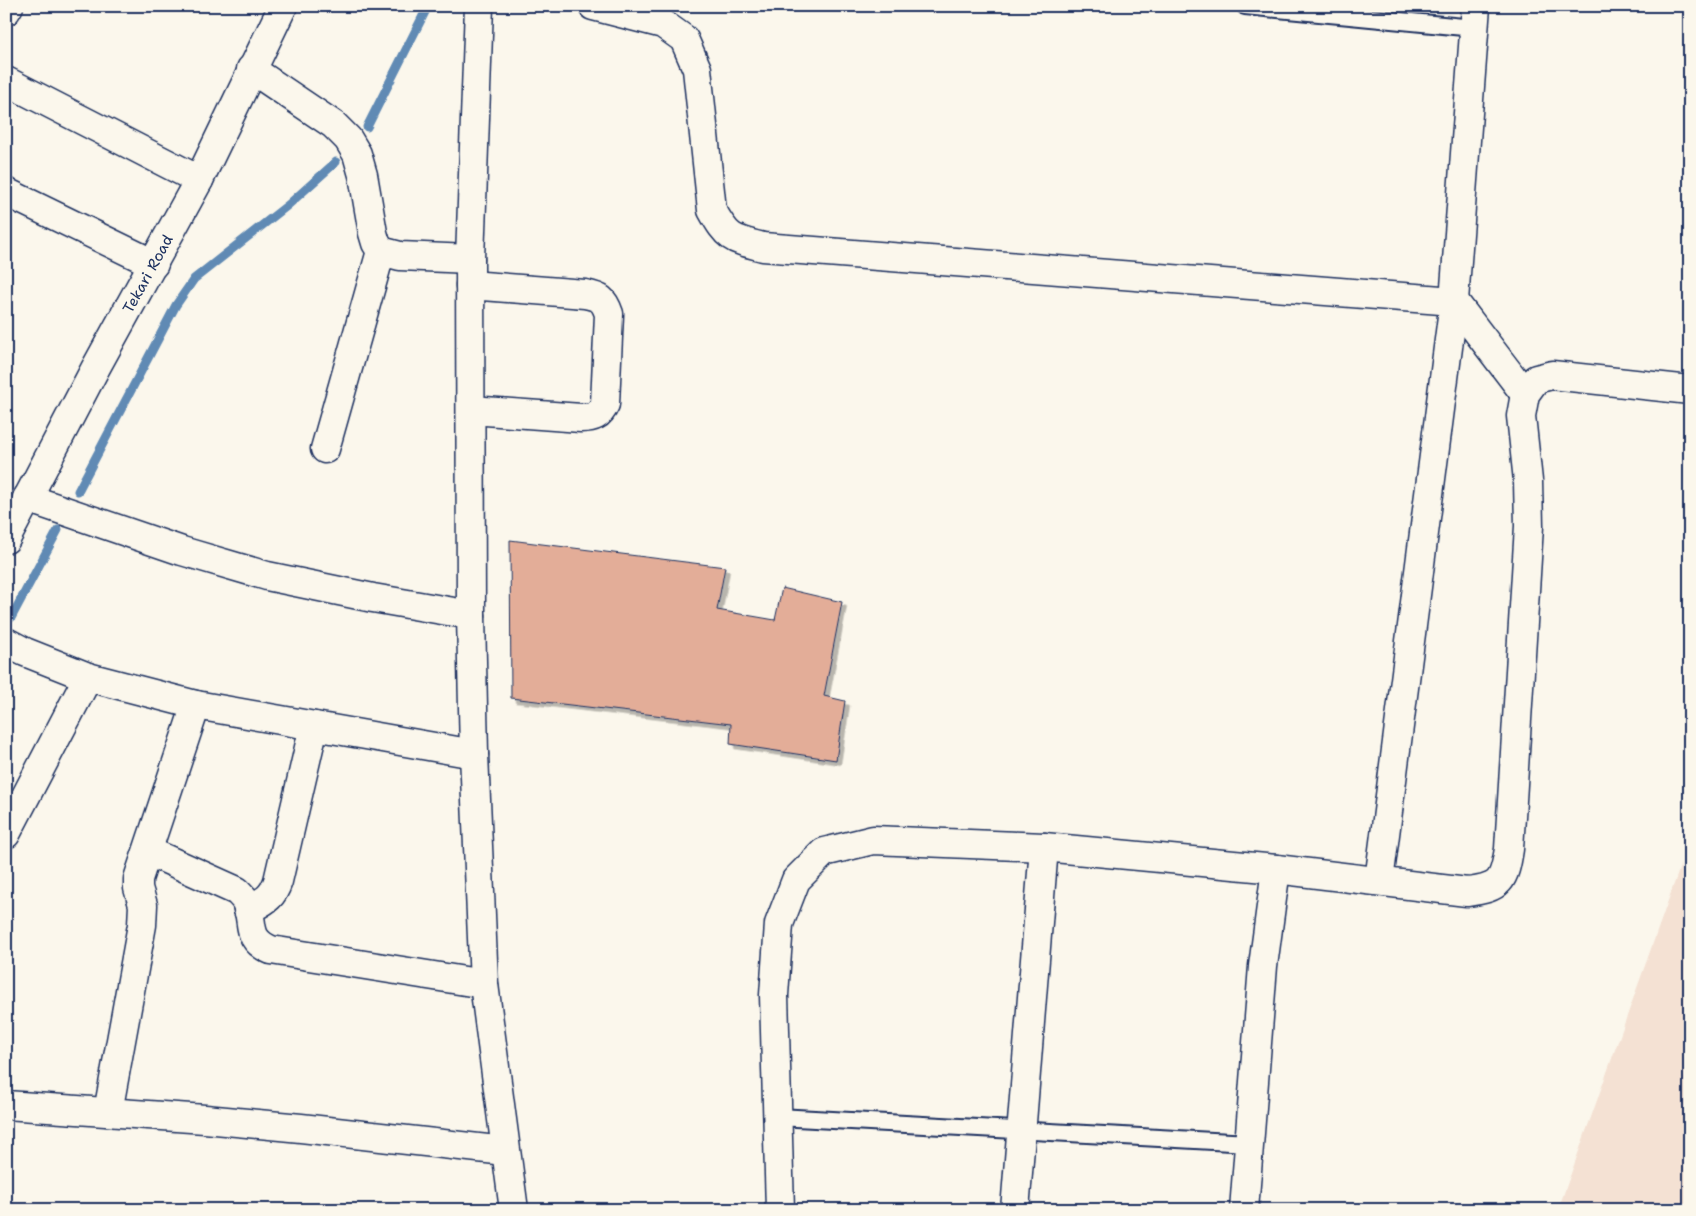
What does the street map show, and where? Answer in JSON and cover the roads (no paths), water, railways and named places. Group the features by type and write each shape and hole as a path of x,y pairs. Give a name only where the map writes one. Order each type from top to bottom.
{"main road":[{"path":"6,11 9,6"},
{"name":"Tekari Road","path":"6,539 199,180 283,6"},
{"path":"479,6 470,272 471,615 474,754 484,984 514,1210"},
{"path":"593,6 663,24 684,39 697,69 712,210 723,231 738,241 763,247 1454,300 1525,394"},
{"path":"1379,882 1454,300 1475,17"},
{"path":"251,69 334,125 348,139 357,154 363,175 373,233 381,251 470,272 585,294 597,297 605,303 609,314 605,404 601,413 592,418 581,418 471,410"},
{"path":"6,81 199,180"},
{"path":"6,192 154,264"},
{"path":"325,449 381,251"},
{"path":"780,1210 774,995 779,924 796,880 824,852 873,840 1044,848 1276,869 1467,892 1484,890 1498,884 1506,870 1509,849 1529,526 1528,481 1521,416 1525,394 1536,379 1552,376 1690,390"},
{"path":"27,498 182,551 267,576 373,598 471,615"},
{"path":"6,642 25,652 88,676 196,705 474,754"},
{"path":"6,834 88,676"},
{"path":"108,1112 142,925 143,905 138,888 138,879 196,705"},
{"path":"248,910 274,893 314,726"},
{"path":"1015,1210 1044,848"},
{"path":"148,851 231,887 245,900 251,930 255,939 262,946 271,950 484,984"},
{"path":"1244,1210 1263,966 1276,869"},
{"path":"6,1105 205,1119 505,1151"}],"lane":[{"path":"1245,6 1475,17"},
{"path":"778,1117 1249,1143"}],"waterway":[{"path":"367,127 428,6"},
{"path":"78,491 176,305 194,279 288,205 336,162"},
{"path":"11,618 58,530"}]}
